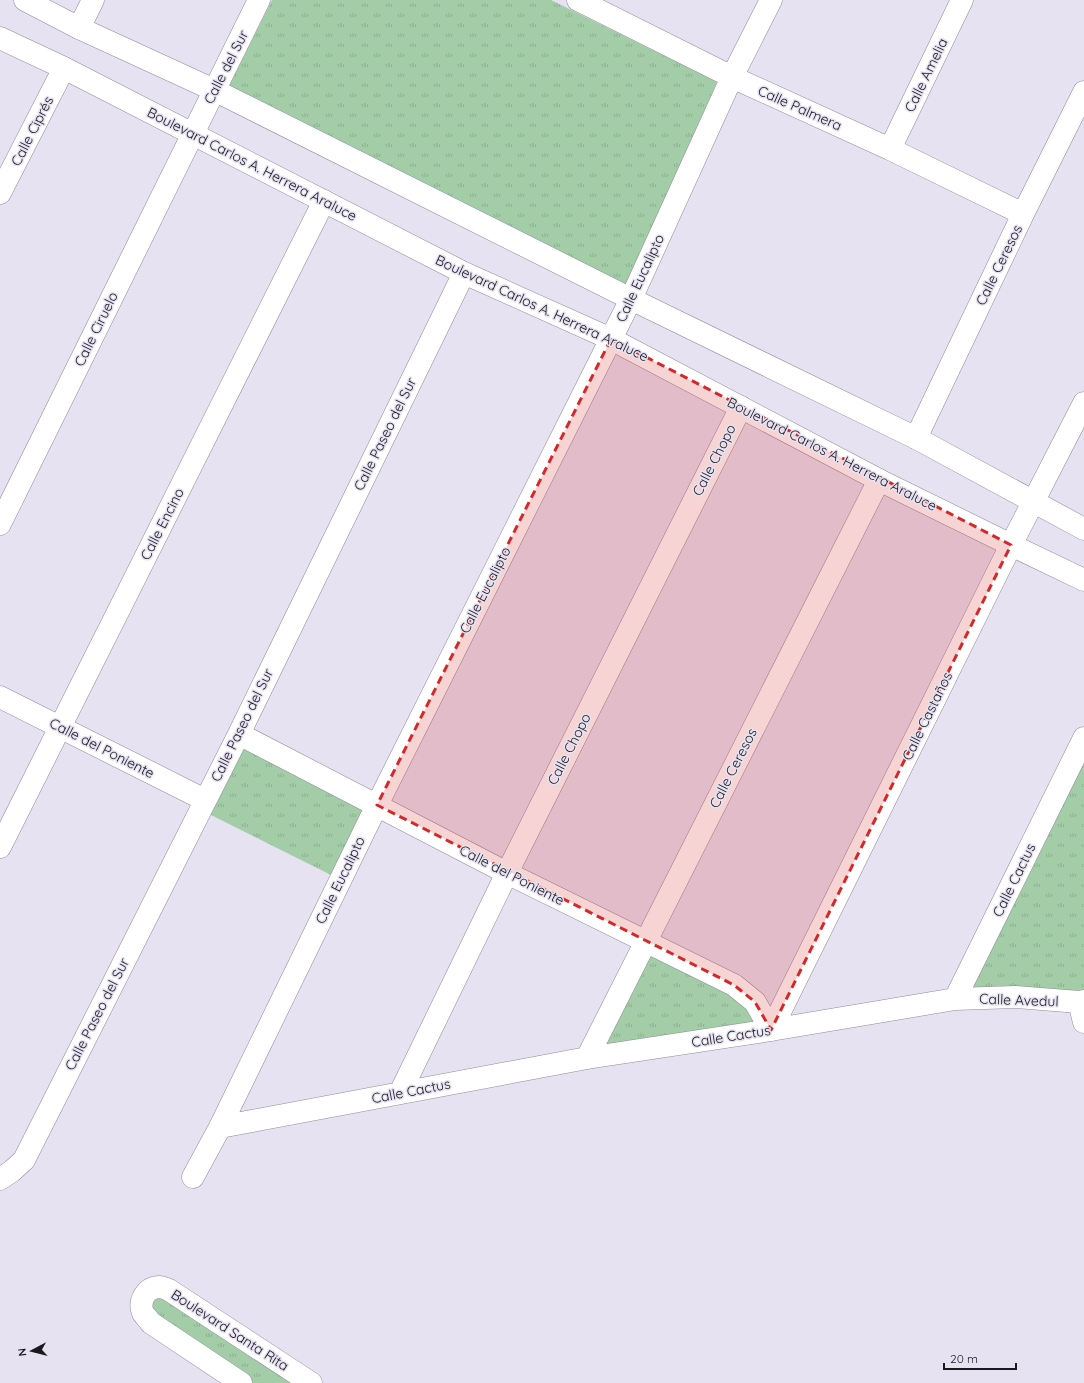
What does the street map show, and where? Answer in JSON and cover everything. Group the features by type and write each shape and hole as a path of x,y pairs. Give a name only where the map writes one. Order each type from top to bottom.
{"street":[{"path":"26,0 79,28 214,90 631,299 916,438 1033,503 1084,529"},
{"path":"79,28 93,0"},
{"name":"Calle del Sur","path":"192,134 259,0"},
{"name":"Calle Palmera","path":"578,0 732,77 890,149 1023,214"},
{"name":"Calle Eucalipto","path":"193,1178 220,1127 377,806 631,299 732,77 771,0"},
{"name":"Calle Amelia","path":"890,149 962,0"},
{"name":"Boulevard Carlos A. Herrera Araluce","path":"0,38 64,68 464,272 611,339 879,480 1084,580"},
{"name":"Calle Ciprés","path":"0,193 64,68"},
{"name":"Calle Ceresos","path":"916,438 1023,214 1084,92"},
{"name":"Calle Ciruelo","path":"0,524 192,134"},
{"name":"Calle Encino","path":"0,847 324,201"},
{"name":"Calle Paseo del Sur","path":"6,1175 24,1160 238,734 464,272"},
{"name":"Calle Castaños","path":"771,1030 1011,545 1084,403"},
{"name":"Calle Chopo","path":"400,1093 507,873 741,407"},
{"name":"Calle Ceresos","path":"587,1058 879,480"},
{"name":"Calle del Poniente","path":"0,697 205,800"},
{"name":"Calle del Poniente","path":"238,734 507,873 734,985 755,1002 771,1030"},
{"name":"Calle Cactus","path":"220,1127 587,1058 771,1030 955,999 1084,738"},
{"name":"Calle Avedul","path":"955,999 1015,997 1082,1008"},
{"name":"Boulevard Santa Rita","path":"241,1383 151,1323 143,1313 142,1303 144,1296 150,1290 159,1287 169,1290 311,1383"}],"highlighted area":[{"path":"611,339 1011,545 771,1030 755,1002 734,985 377,805"}],"green space":[{"path":"272,0 551,0 717,82 626,287 229,86"},
{"path":"242,742 371,809 335,877 205,812"},
{"path":"1084,749 1084,997 963,994"},
{"path":"648,951 749,1005 763,1027 598,1052"},
{"path":"161,1292 301,1383 251,1383 150,1314 149,1300"}]}
